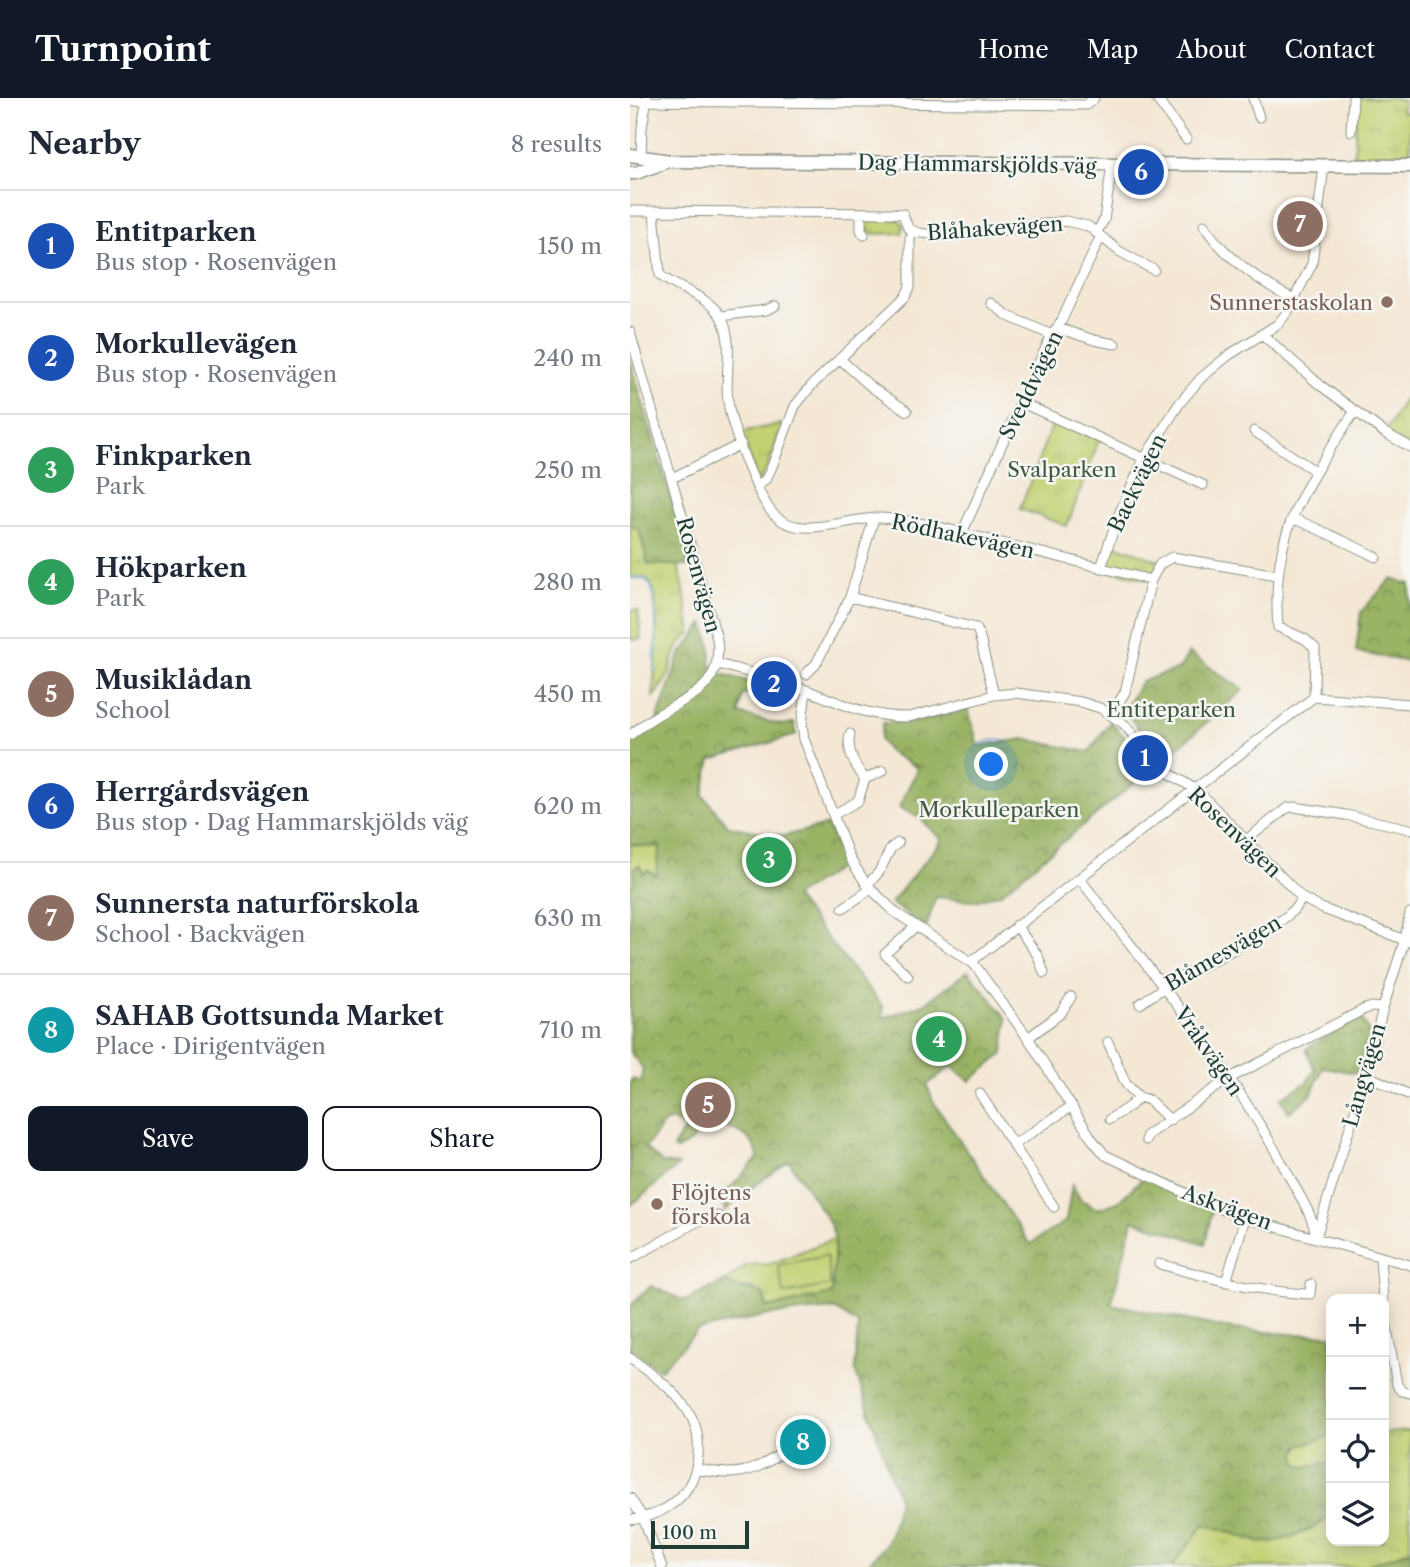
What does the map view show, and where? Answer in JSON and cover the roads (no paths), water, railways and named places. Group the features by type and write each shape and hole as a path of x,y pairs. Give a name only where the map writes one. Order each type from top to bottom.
{"main road":[{"name":"Dag Hammarskjölds väg","path":"635,165 670,161 1410,166"}],"street":[{"path":"1156,98 1186,139"},
{"path":"1253,98 1259,117"},
{"path":"1351,131 1353,98"},
{"path":"635,165 647,99"},
{"path":"630,101 1092,101"},
{"path":"1098,235 1104,220 1112,165"},
{"name":"Backvägen","path":"1101,568 1118,516 1143,459 1179,404 1202,378 1230,355 1263,335 1284,318 1312,264 1324,166"},
{"name":"Blåhakevägen","path":"630,211 902,214 907,226 914,233 965,233 1065,221 1088,226 1139,263 1154,270"},
{"path":"654,213 660,275 708,304 721,316 766,310 775,306"},
{"path":"861,213 861,230 864,235"},
{"path":"1204,225 1254,276 1294,299"},
{"path":"757,487 766,479 771,469 795,407 812,385 908,293 910,237 914,233"},
{"name":"Sveddvägen","path":"962,533 1098,235"},
{"path":"991,303 1008,316 1055,332 1115,344"},
{"name":"Rödhakevägen","path":"721,316 726,335 728,402 741,444 757,487 770,510 788,526 810,528 874,518 962,533 1151,580"},
{"name":"Rosenvägen","path":"630,331 717,639 718,664 806,690 855,710 895,717 909,717 993,695 1025,693 1081,702 1107,712 1132,732 1159,767 1194,789 1302,898 1407,941"},
{"path":"1263,335 1320,385 1402,445 1410,447"},
{"path":"840,359 870,386 907,411"},
{"path":"1022,403 1203,485"},
{"path":"1314,697 1315,648 1306,639 1278,627 1277,575 1281,547 1315,471 1355,411"},
{"path":"1254,430 1315,471"},
{"path":"673,478 741,444"},
{"path":"806,674 816,664 850,597 874,518"},
{"path":"1292,518 1328,531 1343,542 1376,557"},
{"path":"1107,712 1117,705 1125,692 1151,580 1160,564 1172,557 1277,575"},
{"path":"850,597 976,628 993,695"},
{"path":"630,735 653,718 696,694 712,676 718,664"},
{"path":"806,690 802,724 804,739 850,859 869,887 896,914 971,961 1314,697 1410,704"},
{"path":"850,734 848,743 855,765 865,779"},
{"path":"833,815 858,801 865,779 883,771"},
{"path":"1246,840 1287,808 1294,807 1410,829"},
{"path":"843,908 869,887 891,848 898,843"},
{"name":"Vråkvägen","path":"1080,879 1230,1078 1278,1155 1314,1224 1316,1237"},
{"name":"Blåmesvägen","path":"1140,1004 1238,948 1290,914 1302,898"},
{"name":"Långvägen","path":"1316,1237 1366,1075 1383,1008 1407,941 1410,913"},
{"path":"1016,925 1038,957 1044,973"},
{"path":"908,976 886,954 915,927"},
{"name":"Askvägen","path":"971,961 1028,1038 1092,1139 1110,1159 1245,1218 1410,1265"},
{"path":"1028,1038 1061,1013 1071,997"},
{"path":"1146,1140 1147,1135 1230,1078 1365,1010 1372,1007 1383,1008"},
{"path":"1108,1042 1126,1084 1139,1097 1149,1100 1170,1120"},
{"path":"1366,1075 1410,1095"},
{"path":"980,1094 1054,1207"},
{"path":"1110,1119 1130,1107 1139,1097"},
{"path":"1013,1145 1072,1106"},
{"path":"630,1259 688,1226 718,1216"},
{"path":"1226,1282 1245,1218"},
{"path":"1380,1258 1383,1294"},
{"path":"1159,1264 1251,1289 1310,1294 1311,1284"},
{"path":"1389,1339 1397,1385 1402,1391 1410,1393"},
{"path":"630,1358 676,1395 691,1417 699,1444 697,1469 681,1497 656,1515 630,1520"},
{"path":"697,1469 724,1475 735,1473 767,1464 784,1451"},
{"path":"630,1498 643,1518 663,1567"}],"waterway":[{"path":"630,578 642,578 649,582 654,601"},
{"path":"655,606 655,672"}],"place":[{"name":"Herrgårdsvägen","path":"1141,172"},
{"name":"Sunnersta naturförskola","path":"1300,224"},
{"name":"Sunnerstaskolan","path":"1387,302"},
{"name":"Morkullevägen","path":"774,684"},
{"name":"Entitparken","path":"1145,758"},
{"name":"Finkparken","path":"769,860"},
{"name":"Hökparken","path":"939,1039"},
{"name":"Musiklådan","path":"708,1105"},
{"name":"Flöjtens förskola","path":"657,1204"},
{"name":"SAHAB Gottsunda Market","path":"803,1442"}],"park label":[{"name":"Svalparken","path":"1062,469"},
{"name":"Entiteparken","path":"1171,709"},
{"name":"Morkulleparken","path":"999,809"}]}
